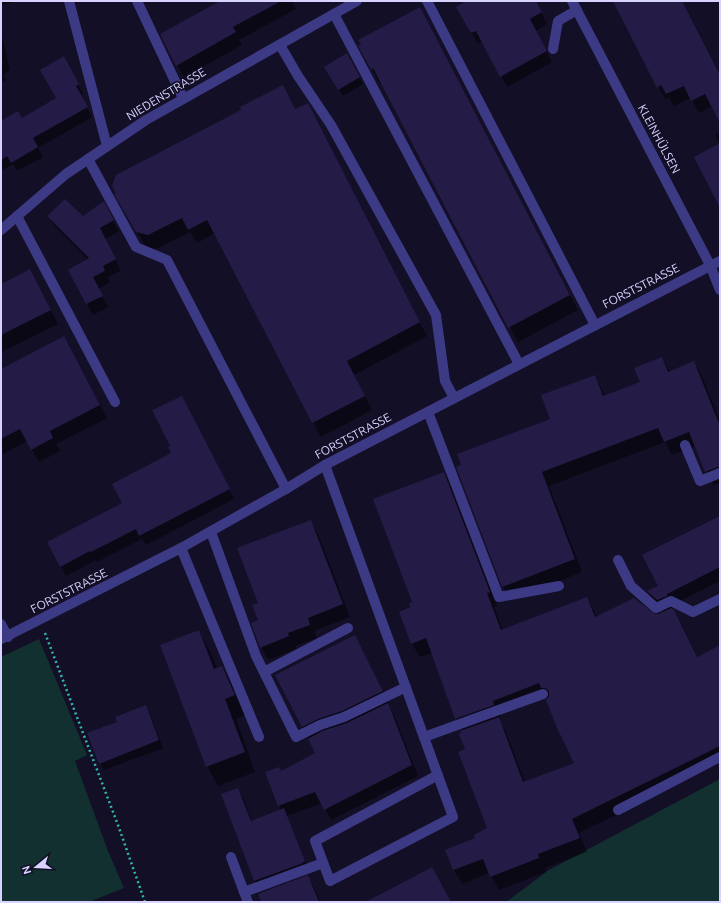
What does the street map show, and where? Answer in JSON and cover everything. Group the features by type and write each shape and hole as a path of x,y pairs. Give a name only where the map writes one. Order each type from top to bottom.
{"street":[{"path":"70,1 107,146"},
{"path":"137,1 183,98"},
{"name":"NIEDENSTRASSE","path":"1,230 66,174 146,120 357,1"},
{"path":"427,1 595,325"},
{"name":"KLEINHÜLSEN","path":"572,1 715,263 720,290"},
{"path":"553,49 558,21 577,10"},
{"path":"334,14 519,364"},
{"path":"280,45 298,76 331,125 436,315 445,381 454,398"},
{"path":"88,159 136,247 167,260 286,489"},
{"path":"17,216 115,402"},
{"name":"FORSTSTRASSE","path":"4,638 211,532 325,465 715,263"},
{"path":"428,412 499,597 559,586"},
{"path":"685,445 700,481 720,473"},
{"path":"325,465 406,687 438,775 453,817 330,881 315,841 438,775"},
{"path":"211,532 256,656 296,737 320,725 344,717 406,687"},
{"path":"181,548 259,737"},
{"path":"618,560 631,586 656,608 671,601 693,612 720,599"},
{"path":"1,624 4,638"},
{"path":"264,672 348,628"},
{"path":"424,737 543,694"},
{"path":"618,810 720,757"},
{"path":"231,857 248,902"},
{"path":"244,892 323,862"}],"path":[{"path":"40,620 118,825 145,902"}],"green space":[{"path":"39,639 87,755 75,761 108,851 124,888 89,902 1,902 1,657"},
{"path":"720,779 720,902 506,902 549,870"}],"building":[{"path":"220,1 281,1 233,27 236,32 176,66 160,34"},
{"path":"466,1 536,1 542,12 530,19 547,51 500,77 476,31 471,33 456,7"},
{"path":"613,1 682,1 720,75 720,123 705,94 691,101 684,86 666,94 661,85 657,88"},
{"path":"420,7 570,295 508,328 373,68 371,70 358,46 361,44 358,40"},
{"path":"347,53 360,77 338,90 324,67"},
{"path":"64,56 79,84 76,86 88,107 33,138 38,147 11,163 7,156 1,160 1,121 18,111 22,118 56,98 40,70"},
{"path":"283,85 295,109 308,103 420,322 347,361 365,396 312,423 207,220 188,230 182,218 148,235 136,232 114,194 116,193 112,186 116,175 241,110 240,107"},
{"path":"720,143 720,208 694,157"},
{"path":"65,199 83,216 104,201 114,220 100,228 116,259 103,266 105,271 93,277 103,296 86,304 68,270 89,258 47,216"},
{"path":"30,269 51,310 1,335 1,284"},
{"path":"64,336 100,405 50,431 53,438 31,450 20,429 1,439 1,369"},
{"path":"662,357 668,372 694,361 720,426 720,466 705,472 689,432 664,442 658,428 542,472 575,559 502,587 456,467 461,465 457,454 550,419 541,395 595,375 603,396 640,382 634,368"},
{"path":"182,396 230,489 139,536 136,529 60,567 47,542 122,503 112,484 171,453 168,447 170,446 152,410"},
{"path":"444,472 490,592 487,593 501,630 587,597 595,617 634,598 655,614 659,614 671,608 674,610 697,657 720,645 720,746 572,819 580,838 538,854 539,858 490,877 483,859 453,870 445,850 475,838 474,835 487,828 458,752 465,749 459,734 461,733 460,731 499,717 523,782 574,763 557,728 546,700 549,696 549,691 545,688 541,688 539,683 493,701 494,705 455,719 426,638 411,644 399,612 410,607 409,603 412,602 373,499"},
{"path":"720,516 720,567 657,600 647,591 658,586 642,555"},
{"path":"311,520 343,604 308,618 310,625 288,633 289,636 260,648 251,623 258,620 252,605 258,603 237,548"},
{"path":"199,630 214,669 222,666 235,695 225,699 245,752 206,767 160,645"},
{"path":"355,635 383,691 342,711 318,719 302,727 275,675"},
{"path":"388,703 412,765 324,810 315,792 278,806 265,772 279,767 281,771 315,753 308,739 322,731 347,723"},
{"path":"146,705 159,740 99,764 87,733 117,722 115,717"},
{"path":"238,788 251,821 284,808 305,861 303,863 254,881 221,794"},
{"path":"432,867 451,902 365,902 406,881"},
{"path":"308,875 319,902 261,902 258,894"}]}
